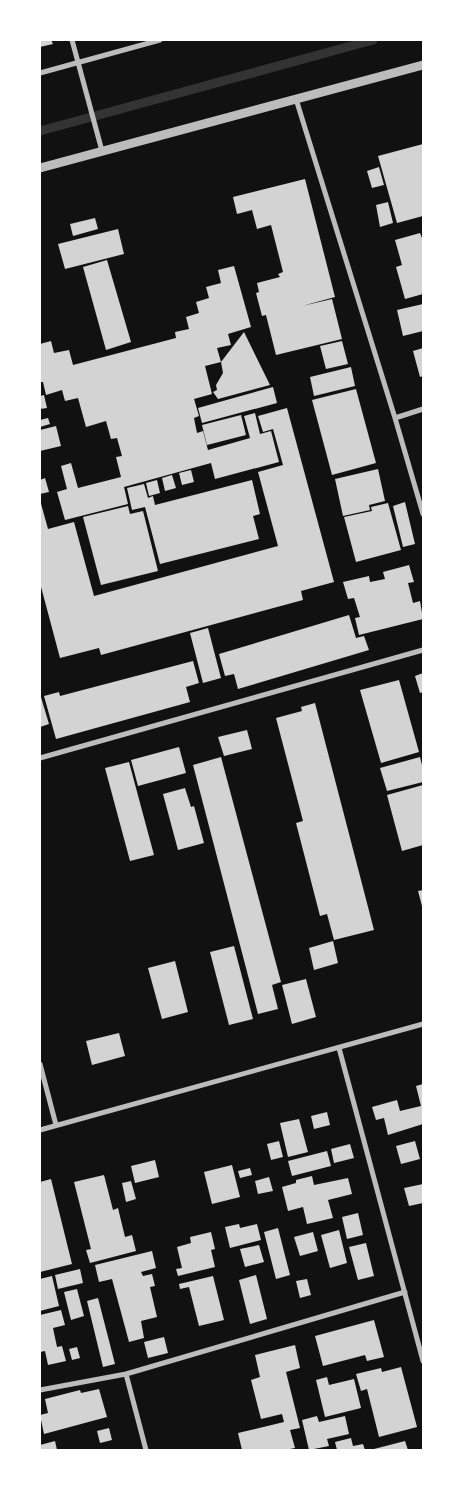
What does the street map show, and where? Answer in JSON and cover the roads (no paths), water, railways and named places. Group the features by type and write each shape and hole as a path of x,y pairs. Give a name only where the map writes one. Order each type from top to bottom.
{"street":[{"path":"72,40 98,130 102,151"},
{"path":"40,74 160,40"},
{"path":"40,168 423,65"},
{"path":"296,99 423,514"},
{"path":"395,418 423,408"},
{"path":"40,758 423,650"},
{"path":"40,1130 423,1024"},
{"path":"339,1048 423,1361"},
{"path":"40,1064 56,1125"},
{"path":"40,1390 126,1374 405,1292"},
{"path":"126,1374 146,1450"}],"waterway":[{"path":"40,131 373,40"}]}
